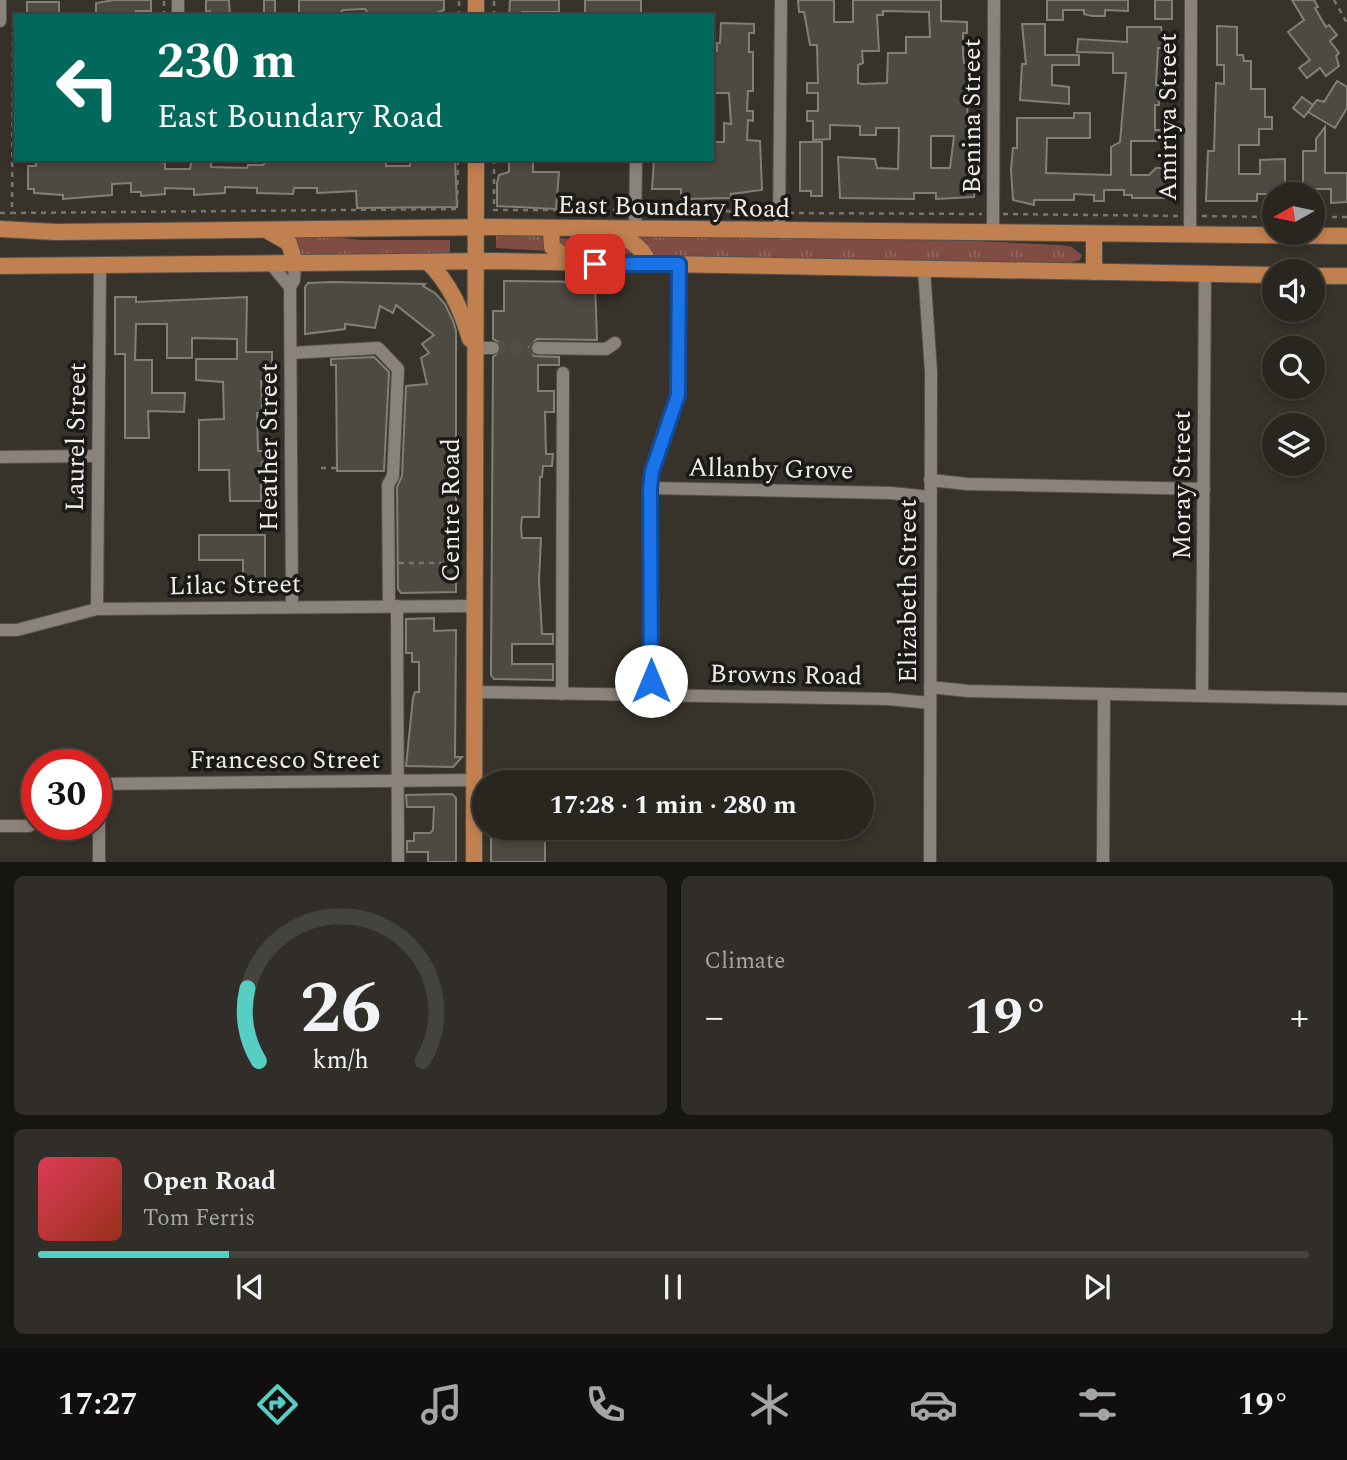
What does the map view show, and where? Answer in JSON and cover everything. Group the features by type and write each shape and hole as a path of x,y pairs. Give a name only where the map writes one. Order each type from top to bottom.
{"main road":[{"name":"Centre Road","path":"474,770 476,161"},
{"name":"East Boundary Road","path":"0,229 56,232 476,227 1347,236"},
{"path":"262,229 286,240 295,263"},
{"path":"551,229 552,247 574,263"},
{"path":"589,229 629,241 644,252 649,264"},
{"path":"1094,234 1094,272"},
{"path":"428,262 440,274 460,306 475,351"},
{"path":"0,266 476,262 1262,275"},
{"path":"1325,276 1347,276"},
{"name":"Centre Road","path":"474,840 474,862"}],"street":[{"path":"0,0 0,21"},
{"path":"779,231 781,0"},
{"name":"Benina Street","path":"993,233 994,0"},
{"name":"Amiriya Street","path":"1190,235 1191,0"},
{"path":"635,229 636,161"},
{"path":"270,263 290,287"},
{"name":"Heather Street","path":"292,606 290,287 294,280 295,263"},
{"path":"650,694 650,488 652,471 678,395 679,264"},
{"name":"Laurel Street","path":"97,609 100,265"},
{"name":"Elizabeth Street","path":"930,269 930,862"},
{"name":"Moray Street","path":"1202,696 1205,274"},
{"path":"538,348 606,349 615,343"},
{"path":"291,353 378,348 398,369 393,476 388,485 398,862"},
{"path":"475,351 493,348"},
{"path":"562,694 564,373"},
{"path":"0,457 97,456"},
{"name":"Allanby Grove","path":"650,488 891,493 967,484 1204,489"},
{"name":"Lilac Street","path":"0,630 17,630 97,609 474,606"},
{"name":"Browns Road","path":"474,692 888,699 968,691 1347,699"},
{"path":"1103,862 1104,694"},
{"name":"Francesco Street","path":"112,784 472,780"},
{"path":"0,826 21,826"},
{"path":"99,840 99,862"}],"path":[{"path":"1334,0 1347,23"},
{"path":"12,213 13,13"},
{"path":"0,213 457,209 458,161"},
{"path":"494,161 494,210 1262,217"},
{"path":"1325,217 1347,217"},
{"path":"321,468 337,468"},
{"path":"388,564 460,563"}],"green space":[{"path":"319,235 360,240 450,240 450,255 300,256 294,237"},
{"path":"496,235 541,235 549,251 496,248"},
{"path":"636,237 931,239 1060,245 1072,247 1082,255 1080,260 1066,264 655,258"},
{"path":"556,238 613,241 636,254 565,251"}],"building":[{"path":"151,0 151,11 136,11 136,14 96,14 96,3"},
{"path":"206,0 229,0 230,14 206,12"},
{"path":"264,0 275,0 275,14 264,14"},
{"path":"299,0 444,0 444,10 433,14 369,14 365,9 343,10 339,14 299,14"},
{"path":"510,0 559,0 559,12 509,14"},
{"path":"585,0 641,0 641,14 585,14"},
{"path":"798,0 834,0 834,22 853,22 853,0 941,0 941,21 967,22 967,33 963,33 963,55 964,63 968,63 967,147 973,147 976,161 974,197 936,199 936,193 914,193 914,199 840,198 838,157 875,159 877,168 898,169 899,128 876,128 876,135 860,135 860,126 830,125 830,139 813,140 813,121 807,121 807,111 818,111 818,93 807,93 807,83 818,83 817,45 810,45 804,12 799,12","holes":["883,11 929,12 930,37 906,37 906,53 888,53 887,83 858,83 858,65 863,63 862,51 879,51 877,15 883,15","931,136 954,136 950,168 931,168"]},
{"path":"1047,0 1128,0 1128,11 1105,10 1105,16 1092,16 1084,14 1084,10 1063,10 1063,20 1047,20"},
{"path":"1155,0 1172,0 1172,19 1155,19"},
{"path":"1292,0 1314,0 1318,7 1315,8 1326,27 1329,25 1337,35 1330,41 1339,53 1336,56 1339,66 1326,76 1320,68 1307,78 1299,68 1310,60 1288,32 1304,20"},
{"path":"27,2 59,2 59,14 27,14"},
{"path":"721,23 754,24 754,33 749,33 749,52 753,52 753,91 748,91 747,111 753,111 753,121 748,120 747,140 760,141 762,190 731,194 731,198 681,199 681,189 652,189 654,161 714,161 714,142 724,142 724,123 731,124 729,93 714,93 714,51 717,51 717,43 720,43"},
{"path":"1022,24 1045,24 1045,55 1079,55 1079,65 1052,65 1052,85 1069,87 1069,104 1020,100 1022,64 1026,64"},
{"path":"1217,26 1237,27 1237,55 1243,55 1244,61 1251,61 1251,89 1265,89 1265,117 1272,117 1272,129 1259,129 1259,145 1239,145 1239,174 1260,174 1260,160 1285,159 1285,182 1262,182 1262,194 1257,194 1257,201 1206,201 1208,151 1214,151 1216,83 1224,84 1224,65 1217,65"},
{"path":"1127,27 1161,27 1163,38 1163,48 1158,48 1156,85 1163,85 1164,96 1159,96 1159,105 1155,105 1155,130 1161,130 1162,141 1131,141 1131,175 1149,175 1156,168 1171,168 1171,198 1132,198 1132,195 1124,195 1124,190 1104,190 1104,201 1094,201 1094,195 1074,194 1074,200 1034,200 1034,205 1013,200 1011,169 1013,148 1017,148 1017,118 1074,118 1074,113 1090,113 1090,138 1047,138 1046,173 1111,175 1111,147 1120,142 1126,73 1113,73 1113,53 1077,52 1078,39 1127,42"},
{"path":"1337,81 1347,87 1347,108 1335,128 1308,112 1317,100 1324,102"},
{"path":"1302,97 1313,105 1304,117 1293,108"},
{"path":"1325,127 1325,173 1347,173 1347,202 1331,203 1331,189 1325,189 1325,182 1303,182 1303,151 1316,151 1316,139"},
{"path":"800,142 822,142 822,196 811,196 811,191 800,191"},
{"path":"36,161 156,161 165,163 165,169 190,169 192,161 211,161 211,167 247,168 248,165 263,165 266,161 386,161 386,166 410,166 410,161 455,161 457,207 357,208 356,191 317,193 317,188 294,188 293,194 257,193 257,188 225,187 225,193 194,195 194,189 165,188 165,194 141,196 141,192 131,192 131,183 112,184 112,195 63,199 63,195 34,193 34,189 28,189 28,166 36,166"},
{"path":"509,161 533,161 533,172 559,172 556,209 497,206 499,175 509,172"},
{"path":"504,281 595,282 597,340 537,339 529,347 534,356 559,357 559,365 538,365 538,391 554,391 554,412 545,412 546,454 553,454 552,466 543,466 540,477 539,517 522,517 521,528 522,538 541,538 539,581 542,634 553,634 553,644 512,644 512,664 553,664 553,680 494,679 491,675 493,357 502,349 500,343 493,339 493,311 504,311"},
{"path":"308,283 425,284 423,286 435,293 445,304 453,321 456,331 456,592 401,593 398,589 397,487 402,476 406,386 427,384 421,358 429,353 422,344 434,335 396,305 393,313 380,306 375,328 345,324 345,329 305,334 305,287"},
{"path":"115,297 136,297 136,302 247,297 246,352 272,352 272,374 266,374 266,381 261,381 262,412 257,413 258,451 266,451 266,462 262,462 261,472 261,501 230,501 229,470 199,470 199,420 224,419 223,382 196,380 196,359 237,359 237,339 192,338 192,358 167,358 167,324 136,324 135,360 152,360 152,393 185,393 184,412 148,411 149,438 125,438 125,354 115,354"},
{"path":"374,357 389,372 384,471 337,471 336,365 331,365 331,359"},
{"path":"199,535 265,535 265,590 243,590 243,560 199,560"},
{"path":"434,618 434,631 456,630 455,757 462,757 453,767 406,766 413,698 415,692 419,692 419,662 412,662 412,653 406,653 406,619"},
{"path":"452,794 456,798 456,862 428,862 428,852 407,852 407,841 414,841 414,833 430,833 433,830 434,807 407,807 406,795"},
{"path":"491,840 545,840 545,862 491,862"}],"tunnel":[{"path":"493,348 538,348"}],"route":[{"path":"595,264 679,264 678,395 652,471 650,488 651,681"}]}
